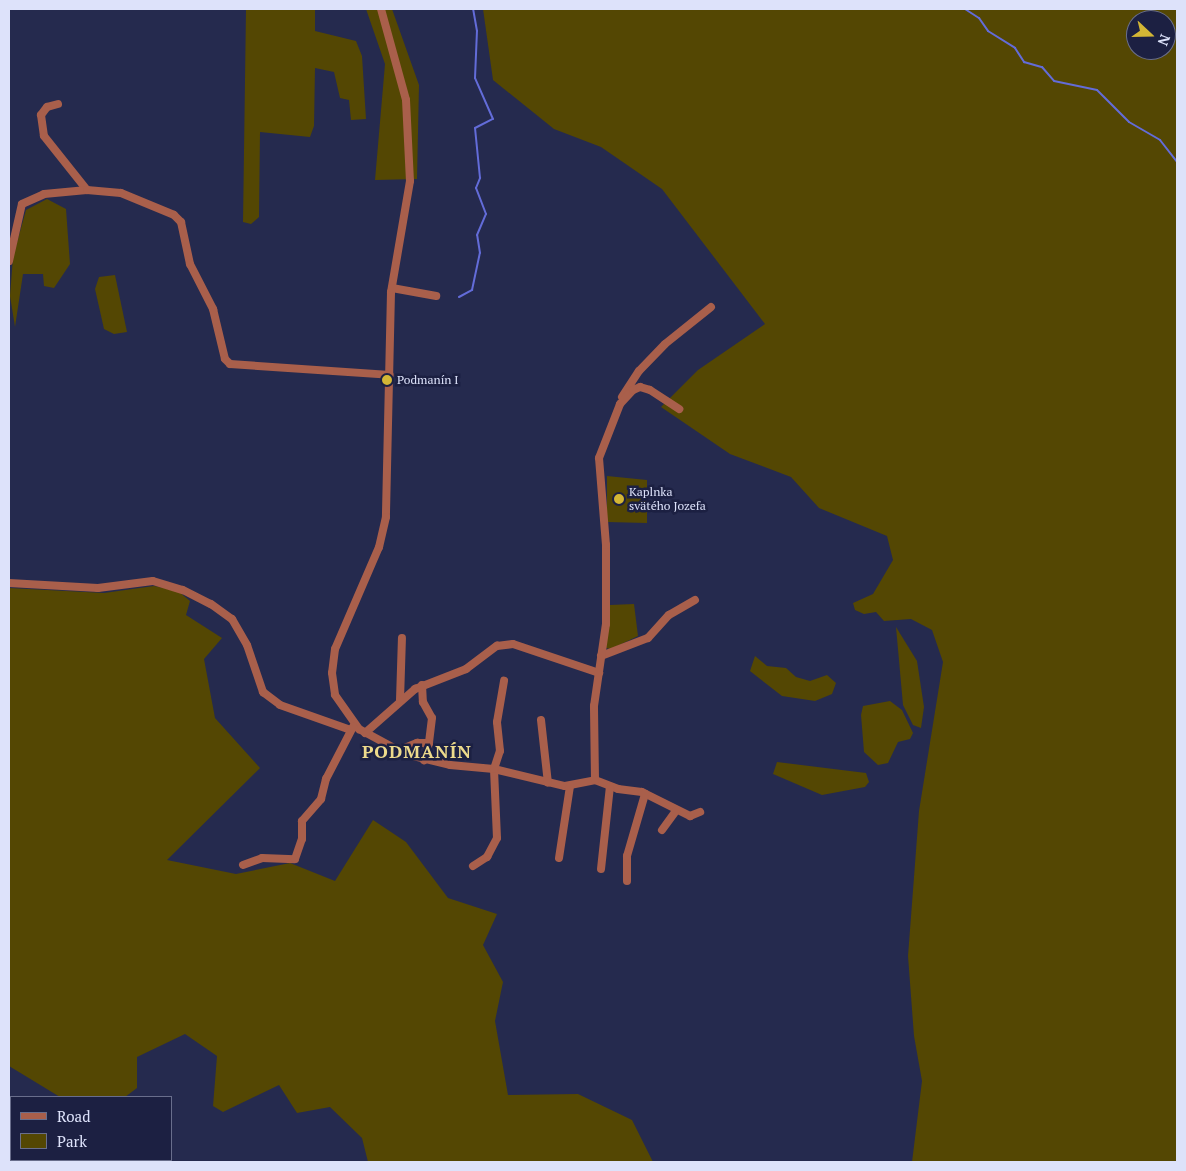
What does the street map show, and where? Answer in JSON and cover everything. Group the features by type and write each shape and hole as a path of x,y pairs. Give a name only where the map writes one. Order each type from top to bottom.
{"street":[{"path":"352,728 335,695 332,672 338,639 384,529 392,288 410,181 406,100 381,9"},
{"path":"58,104 47,107 41,115 44,136 87,190"},
{"path":"9,261 18,211 22,204 44,194 87,190 121,192 174,215 181,222 190,264 213,309 225,359 230,364 390,376"},
{"path":"9,209 18,211"},
{"path":"392,288 436,296"},
{"path":"595,780 594,706 606,624 606,545 599,458 623,394 640,371 666,344 710,307"},
{"path":"620,404 632,390 640,387 679,409"},
{"path":"9,583 98,588 153,582 183,590 232,619 247,645 263,692 280,705 352,728 397,751 424,760 450,765 494,769 548,783 570,786 595,780 610,786 645,794 676,811 694,816 700,812"},
{"path":"601,656 648,638 669,615 695,600"},
{"path":"400,700 402,638"},
{"path":"364,733 400,700 422,685 466,669 497,646 513,644 599,672"},
{"path":"473,866 487,857 496,838 494,769 500,751 497,722 504,681"},
{"path":"422,685 423,702 432,718 424,760"},
{"path":"541,720 548,783"},
{"path":"244,865 280,856 295,859 302,838 302,821 320,799 326,779 352,728"},
{"path":"397,751 417,743 428,743"},
{"path":"559,858 570,786"},
{"path":"601,869 610,786"},
{"path":"627,881 627,856 645,794"},
{"path":"662,830 676,811"}],"green space":[{"path":"246,9 315,9 315,31 356,41 362,56 366,119 351,120 349,100 340,98 334,72 315,68 314,126 310,137 260,132 259,217 251,224 243,222"},
{"path":"366,9 392,9 419,85 417,179 375,180 385,64"},
{"path":"483,9 1177,9 1177,1162 912,1162 922,1081 914,1036 908,956 919,811 943,662 932,630 911,619 884,621 876,612 864,614 855,610 853,603 873,594 893,560 887,536 819,508 791,477 730,454 661,407 698,370 765,324 662,189 601,147 554,129 493,80"},
{"path":"47,199 66,209 70,264 54,288 44,286 43,274 23,274 15,327 10,296 13,257 26,210"},
{"path":"115,275 127,332 114,334 104,329 95,289 99,277"},
{"path":"607,476 647,480 647,523 607,522"},
{"path":"154,586 178,591 190,601 186,615 222,638 204,659 215,718 260,768 167,860 236,874 290,863 335,881 373,820 406,842 448,898 497,914 483,945 503,982 495,1021 508,1095 578,1094 632,1120 653,1162 368,1162 362,1138 330,1107 297,1113 279,1085 223,1112 213,1106 217,1056 185,1034 137,1057 137,1088 126,1096 58,1096 9,1066 9,588 104,593"},
{"path":"634,604 638,636 611,649 606,648 610,605"},
{"path":"896,627 917,661 924,707 921,728 913,725 903,705"},
{"path":"755,656 767,666 786,668 796,677 810,681 827,675 836,683 832,694 815,701 782,696 750,671"},
{"path":"890,701 902,710 913,733 910,739 898,742 888,763 878,765 864,752 861,715 863,706"},
{"path":"777,762 866,773 869,782 865,787 822,795 773,774"}],"waterway":[{"path":"459,297 472,290 480,253 477,235 486,214 476,188 480,178 475,128 493,119 475,78 477,31 473,9"},
{"path":"965,9 979,18 988,31 1015,48 1024,62 1042,67 1054,81 1097,90 1129,122 1160,140 1177,162"}],"place":[{"name":"Podmanín I","path":"387,380"},
{"name":"Kaplnka svätého Jozefa","path":"619,499"}],"district":[{"name":"PODMANÍN","path":"417,751"}]}
